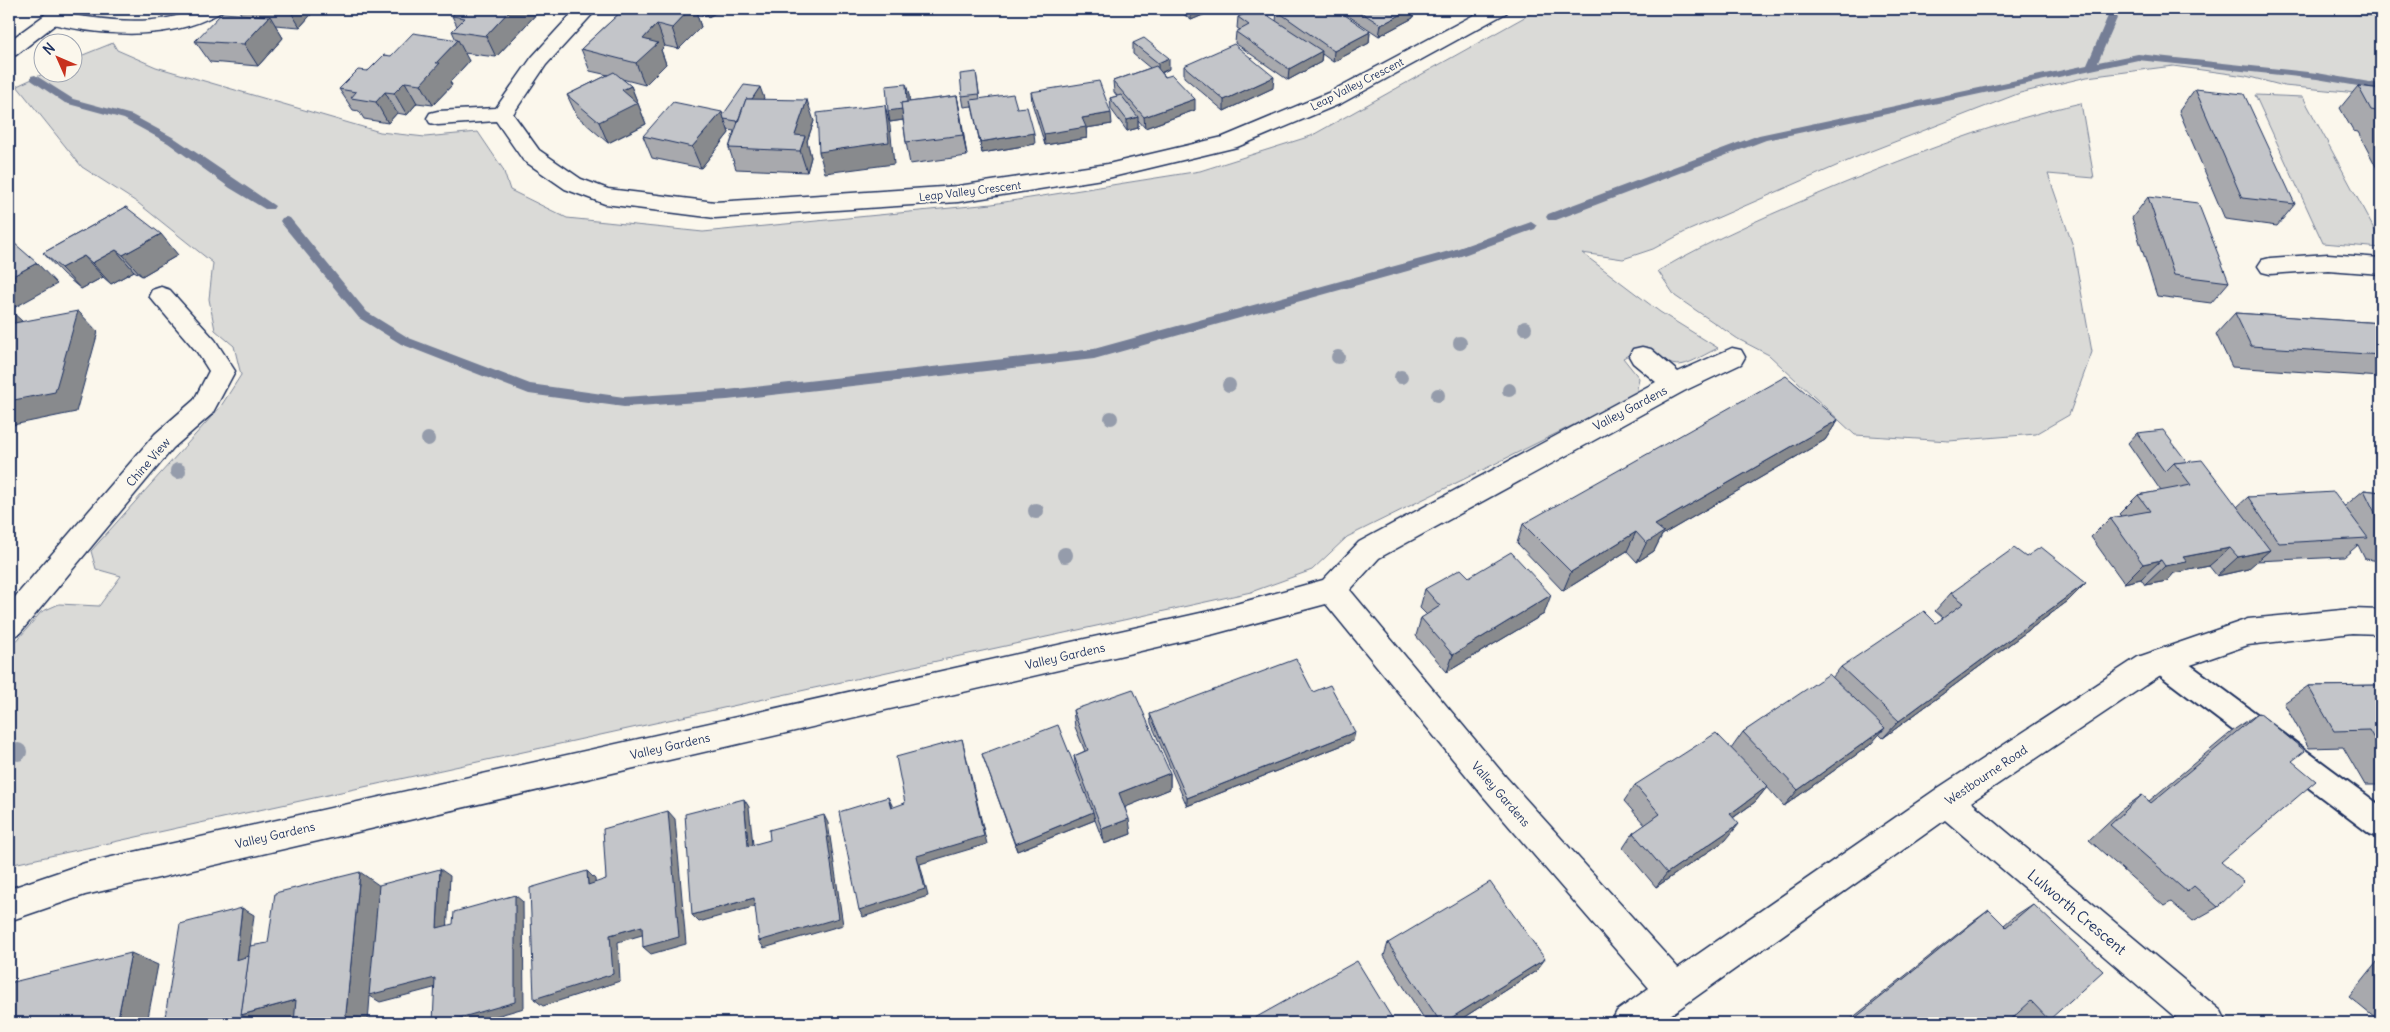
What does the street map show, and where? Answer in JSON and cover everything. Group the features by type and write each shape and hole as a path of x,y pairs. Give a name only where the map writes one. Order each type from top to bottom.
{"street":[{"path":"9,51 58,13 110,27 168,26 213,9"},
{"path":"438,118 502,114 539,61 587,9"},
{"name":"Leap Valley Crescent","path":"502,114 531,155 573,184 605,196 715,210 958,194 1108,172 1230,142 1335,98 1499,9"},
{"path":"2270,266 2328,262 2381,266"},
{"name":"Chine View","path":"9,625 164,441 203,407 222,371 206,346 161,296"},
{"name":"Valley Gardens","path":"1642,356 1675,384"},
{"name":"Valley Gardens","path":"9,906 85,878 1214,622 1332,590 1369,550 1675,384 1732,357"},
{"name":"Valley Gardens","path":"1332,590 1494,786 1676,992"},
{"name":"Westbourne Road","path":"1629,1023 1676,992 1946,801 2149,666 2248,632 2352,621 2381,622"},
{"name":"Lulworth Crescent","path":"1946,801 2209,1023"}],"lane":[{"path":"2163,661 2381,824"}],"shaded area":[{"path":"1539,9 2317,9 2381,17 2381,98 2347,92 2284,86 2246,76 2173,66 2087,77 2020,93 1866,153 1685,232 1653,249 1623,259 1582,253 1660,312 1718,348 1695,360 1680,365 1665,361 1642,348 1623,358 1639,378 1636,394 1347,537 1312,570 1251,592 9,865 9,650 41,612 59,604 99,606 121,576 96,569 91,551 221,406 241,375 234,346 215,330 209,299 213,263 138,203 82,167 17,86 32,79 32,82 82,82 82,55 113,43 117,50 156,67 380,132 425,137 478,132 503,169 510,190 567,218 703,232 992,204 1200,171 1311,136"},
{"path":"2255,95 2303,97 2381,242 2381,248 2323,243"},
{"path":"2081,103 2094,178 2048,174 2073,246 2092,352 2069,415 2036,434 1949,441 1855,435 1769,355 1738,339 1675,296 1658,271 1748,225 1899,161 1989,128"}],"building":[{"path":"458,9 511,9 486,36 452,31 465,18 452,16"},
{"path":"624,9 690,9 672,28 657,24 653,28 643,39 658,43 636,63 581,49"},
{"path":"1258,9 1322,51 1289,69 1236,32 1249,25 1238,17"},
{"path":"1281,9 1336,9 1370,32 1334,51 1277,11"},
{"path":"1356,9 1412,9 1381,25"},
{"path":"222,13 270,16 244,44 195,41"},
{"path":"413,33 458,40 436,63 440,63 421,84 405,82 394,93 385,92 376,102 351,98 356,92 339,89 358,70 368,71 384,55 391,56"},
{"path":"1144,38 1169,58 1158,63 1133,43"},
{"path":"1234,44 1274,77 1224,100 1184,66"},
{"path":"1156,66 1165,77 1172,75 1195,99 1144,117 1113,81"},
{"path":"614,72 631,86 622,90 637,103 599,122 567,95"},
{"path":"976,72 979,94 962,96 960,74"},
{"path":"1099,81 1111,113 1082,118 1086,127 1044,134 1031,92"},
{"path":"906,84 907,102 901,103 902,109 888,111 886,86"},
{"path":"744,85 760,87 752,99 746,99 737,121 724,119 723,115"},
{"path":"2358,86 2381,89 2381,120 2376,111 2371,110"},
{"path":"2195,89 2244,94 2295,204 2242,198"},
{"path":"1013,94 1017,108 1027,107 1034,133 980,142 971,100"},
{"path":"1121,95 1138,117 1127,120 1110,98"},
{"path":"957,96 963,135 906,142 901,103"},
{"path":"746,99 807,100 795,135 805,136 800,151 729,148"},
{"path":"673,102 722,112 692,147 643,136"},
{"path":"885,105 889,142 819,152 817,113"},
{"path":"2148,197 2198,203 2229,282 2174,275"},
{"path":"126,207 161,234 123,255 116,250 92,263 84,256 61,268 43,253"},
{"path":"14,243 37,263 9,278 9,246"},
{"path":"78,311 55,392 9,401 9,324"},
{"path":"2235,313 2381,323 2381,355 2251,346"},
{"path":"1786,376 1838,420 1655,525 1664,532 1646,543 1636,532 1571,572 1523,524"},
{"path":"2163,430 2187,462 2174,463 2165,472 2137,433"},
{"path":"2202,460 2270,550 2238,557 2230,548 2183,557 2187,562 2165,566 2161,560 2143,564 2110,518 2150,511 2138,495 2191,485 2174,463"},
{"path":"2364,490 2381,492 2381,525"},
{"path":"2334,492 2368,538 2279,543 2248,497"},
{"path":"2041,547 2086,583 1899,721 1841,667 1924,611 1936,623 1964,603 1951,593 2014,548 2026,557"},
{"path":"1511,552 1551,595 1453,655 1421,618 1440,606 1425,589 1461,569 1469,577"},
{"path":"1296,659 1313,692 1330,685 1355,732 1187,798 1150,714"},
{"path":"1829,674 1885,728 1798,790 1743,732"},
{"path":"2381,685 2381,751 2369,730 2334,731 2308,686"},
{"path":"1133,689 1170,773 1119,793 1129,819 1102,829 1074,756 1088,750 1073,710"},
{"path":"2259,713 2305,751 2292,761 2316,781 2221,862 2244,882 2218,907 2194,886 2187,892 2110,825 2142,795 2151,803"},
{"path":"1058,725 1093,812 1015,844 982,754"},
{"path":"1716,733 1768,786 1730,814 1739,824 1667,873 1633,833 1660,814 1635,785"},
{"path":"962,739 984,836 917,856 925,889 859,910 839,812 888,797 891,808 905,803 896,757"},
{"path":"744,799 748,846 770,840 769,830 824,815 839,918 759,941 754,898 692,915 685,814"},
{"path":"668,811 679,937 643,947 642,926 610,935 613,974 534,999 530,888 587,871 588,885 606,879 603,829"},
{"path":"440,869 437,928 453,924 454,912 515,895 515,1002 442,1023 433,1023 435,978 369,995 379,885"},
{"path":"360,872 345,1023 294,1023 296,1000 241,1015 250,946 268,943 275,893"},
{"path":"1490,882 1545,959 1441,1023 1388,943"},
{"path":"2033,904 2103,971 2049,1020 2031,1001 2007,1023 1849,1023 1989,910 2006,927"},
{"path":"242,908 236,960 249,956 241,1015 253,1021 244,1023 164,1023 180,924"},
{"path":"131,953 117,1023 9,1023 9,983"},
{"path":"1357,961 1395,1023 1246,1023"}],"waterway":[{"path":"2091,67 2116,9"},
{"path":"1552,217 1763,137 2138,57 2317,76 2381,87"},
{"path":"41,82 69,101 128,117 172,141 234,185 269,206"},
{"path":"286,221 363,315 405,341 529,389 624,402 727,395 1094,354 1457,253 1531,226"}]}
